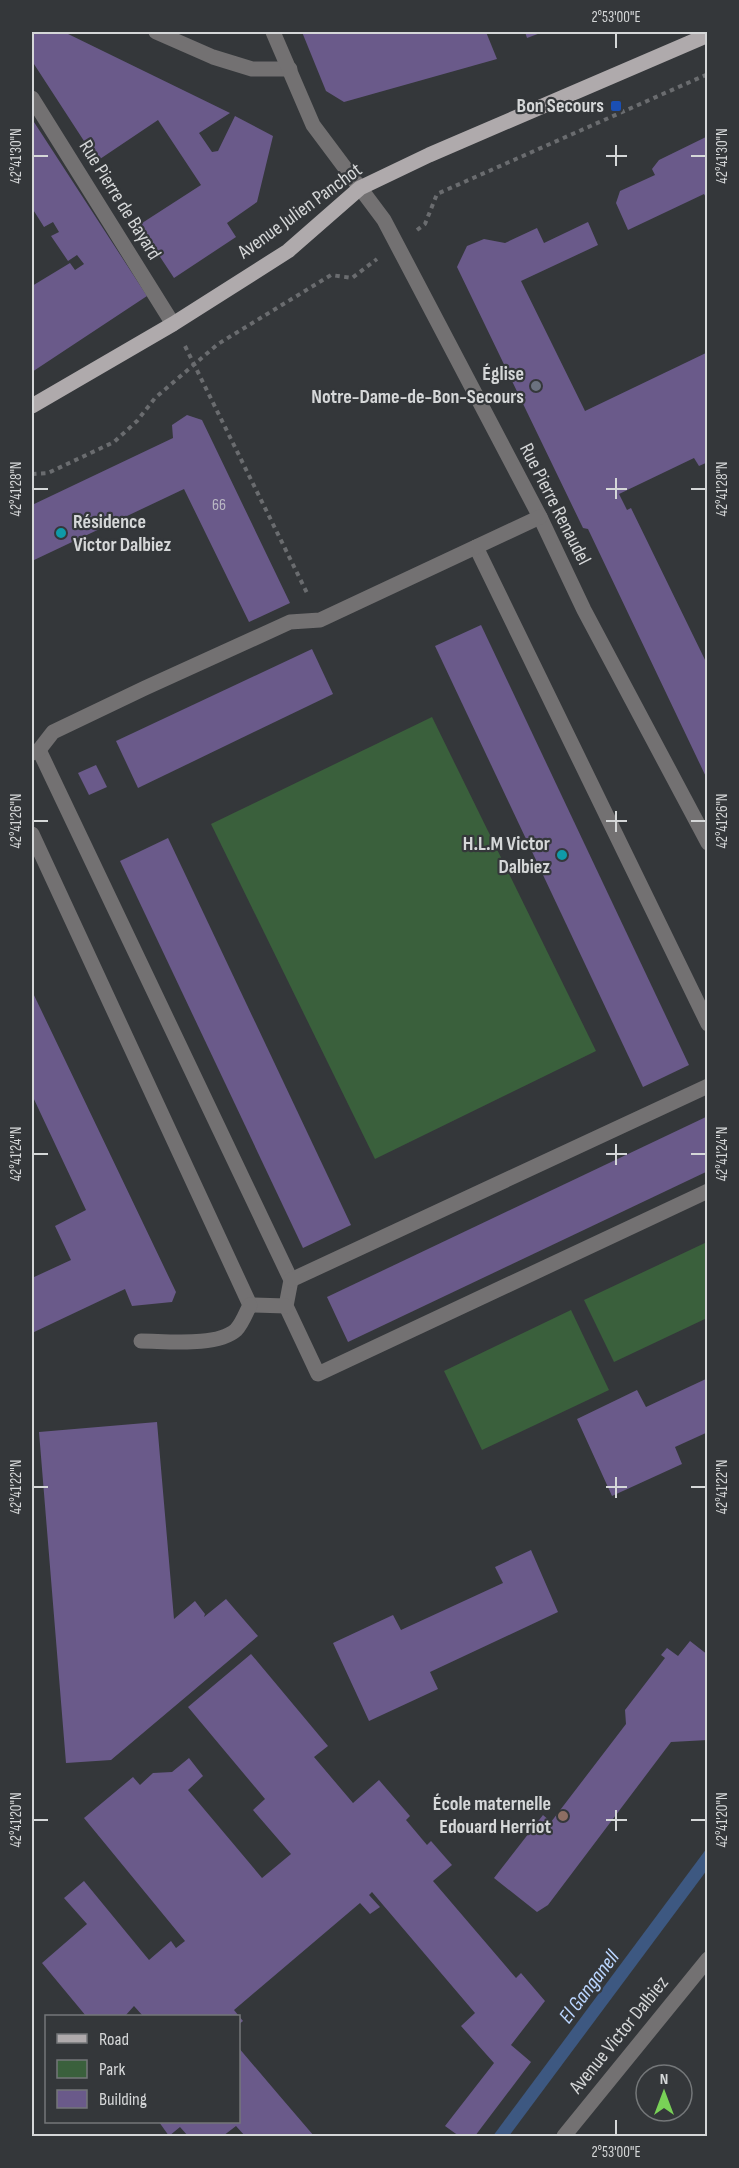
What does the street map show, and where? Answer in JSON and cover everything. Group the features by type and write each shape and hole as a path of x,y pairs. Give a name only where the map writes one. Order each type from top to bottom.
{"main road":[{"name":"Avenue Julien Panchot","path":"32,406 173,324 288,251 360,188 691,37 708,35"}],"street":[{"path":"156,32 213,57 252,69 290,69"},
{"name":"Rue Pierre Renaudel","path":"273,32 313,125 384,220 540,517 584,610 708,843"},
{"name":"Rue Pierre de Bayard","path":"32,98 173,324"},
{"path":"540,517 320,620 290,622 145,688 53,732 35,751 291,1280 286,1306 318,1374 708,1191"},
{"path":"476,547 708,1024"},
{"path":"32,834 250,1305"},
{"path":"291,1280 708,1086"},
{"path":"250,1305 286,1306"},
{"path":"141,1341 209,1340 226,1337 237,1329 250,1305"},
{"name":"Avenue Victor Dalbiez","path":"564,2136 708,1959"}],"path":[{"path":"32,474 48,473 114,442 137,421 155,398 218,344 294,295 331,275 352,278 425,224 437,194 708,74"},
{"path":"173,324 195,363 320,620"}],"green space":[{"path":"432,717 596,1051 375,1159 211,824"},
{"path":"707,1242 707,1318 614,1362 584,1300"},
{"path":"571,1310 609,1390 482,1450 444,1371"}],"water":[{"path":"707,1848 707,1870 509,2136 493,2136"}],"building":[{"path":"32,32 64,32 230,113 199,133 212,152 218,151 235,116 273,136 257,202 227,223 236,237 174,278 139,225 201,185 158,120 97,161 32,61"},
{"path":"302,32 486,32 497,59 344,102 326,91"},
{"path":"525,32 543,32 527,38"},
{"path":"32,119 147,296 32,372 32,286 70,263 75,270 84,264 77,255 68,261 51,236 59,232 53,222 44,227 32,208"},
{"path":"708,136 708,201 704,194 628,230 616,203 620,191 655,175 652,169 659,160"},
{"path":"588,222 598,245 521,281 585,411 708,352 708,462 699,466 694,458 619,494 627,510 631,508 708,666 708,781 588,529 583,528 457,267 467,246 484,239 505,243 537,228 544,243"},
{"name":"Résidence Victor Dalbiez","path":"187,415 202,420 290,603 249,622 184,489 32,561 32,505 173,438 172,425"},
{"name":"H.L.M Victor Dalbiez","path":"481,625 689,1065 643,1087 435,646"},
{"path":"312,649 333,694 138,788 116,741"},
{"path":"96,765 107,787 89,795 78,773"},
{"path":"168,838 351,1225 303,1248 120,861"},
{"path":"32,991 176,1292 172,1302 132,1306 125,1289 32,1333 32,1278 71,1260 55,1226 86,1210 32,1095"},
{"path":"708,1116 708,1171 348,1342 327,1297"},
{"path":"708,1378 708,1432 675,1447 682,1464 612,1496 577,1419 637,1390 646,1407"},
{"path":"157,1422 174,1619 195,1601 205,1614 204,1617 226,1599 258,1636 111,1760 66,1763 39,1432"},
{"path":"531,1550 558,1612 430,1672 438,1689 369,1721 333,1643 393,1615 401,1630 503,1583 495,1567"},
{"path":"690,1641 708,1655 708,1740 671,1742 548,1905 537,1912 494,1878 543,1815 551,1822 626,1724 625,1710 665,1658 661,1655 667,1648 678,1656"},
{"path":"251,1654 328,1746 314,1757 353,1803 379,1780 410,1816 406,1820 427,1845 431,1841 452,1865 433,1881 516,1978 521,1973 545,2001 511,2045 531,2062 475,2136 459,2136 445,2126 494,2063 461,2026 475,2013 372,1892 369,1895 380,1907 370,1914 360,1903 234,2010 238,2015 142,2015 134,2006 126,2015 85,2015 42,1963 87,1924 64,1898 84,1881 149,1960 171,1941 176,1948 185,1941 84,1818 133,1777 140,1785 153,1773 172,1772 189,1758 203,1776 188,1790 262,1878 291,1854 253,1810 265,1799 188,1707"},
{"path":"240,2049 314,2136 245,2136 236,2126 223,2136 188,2136 180,2127 169,2136 160,2123 240,2123"}],"place":[{"name":"Bon Secours","path":"616,106"},
{"name":"Église Notre-Dame-de-Bon-Secours","path":"536,386"},
{"name":"Résidence Victor Dalbiez","path":"61,533"},
{"name":"H.L.M Victor Dalbiez","path":"562,855"},
{"name":"École maternelle Edouard Herriot","path":"563,1816"}],"water label":[{"name":"El Ganganell","path":"589,1987"}]}
